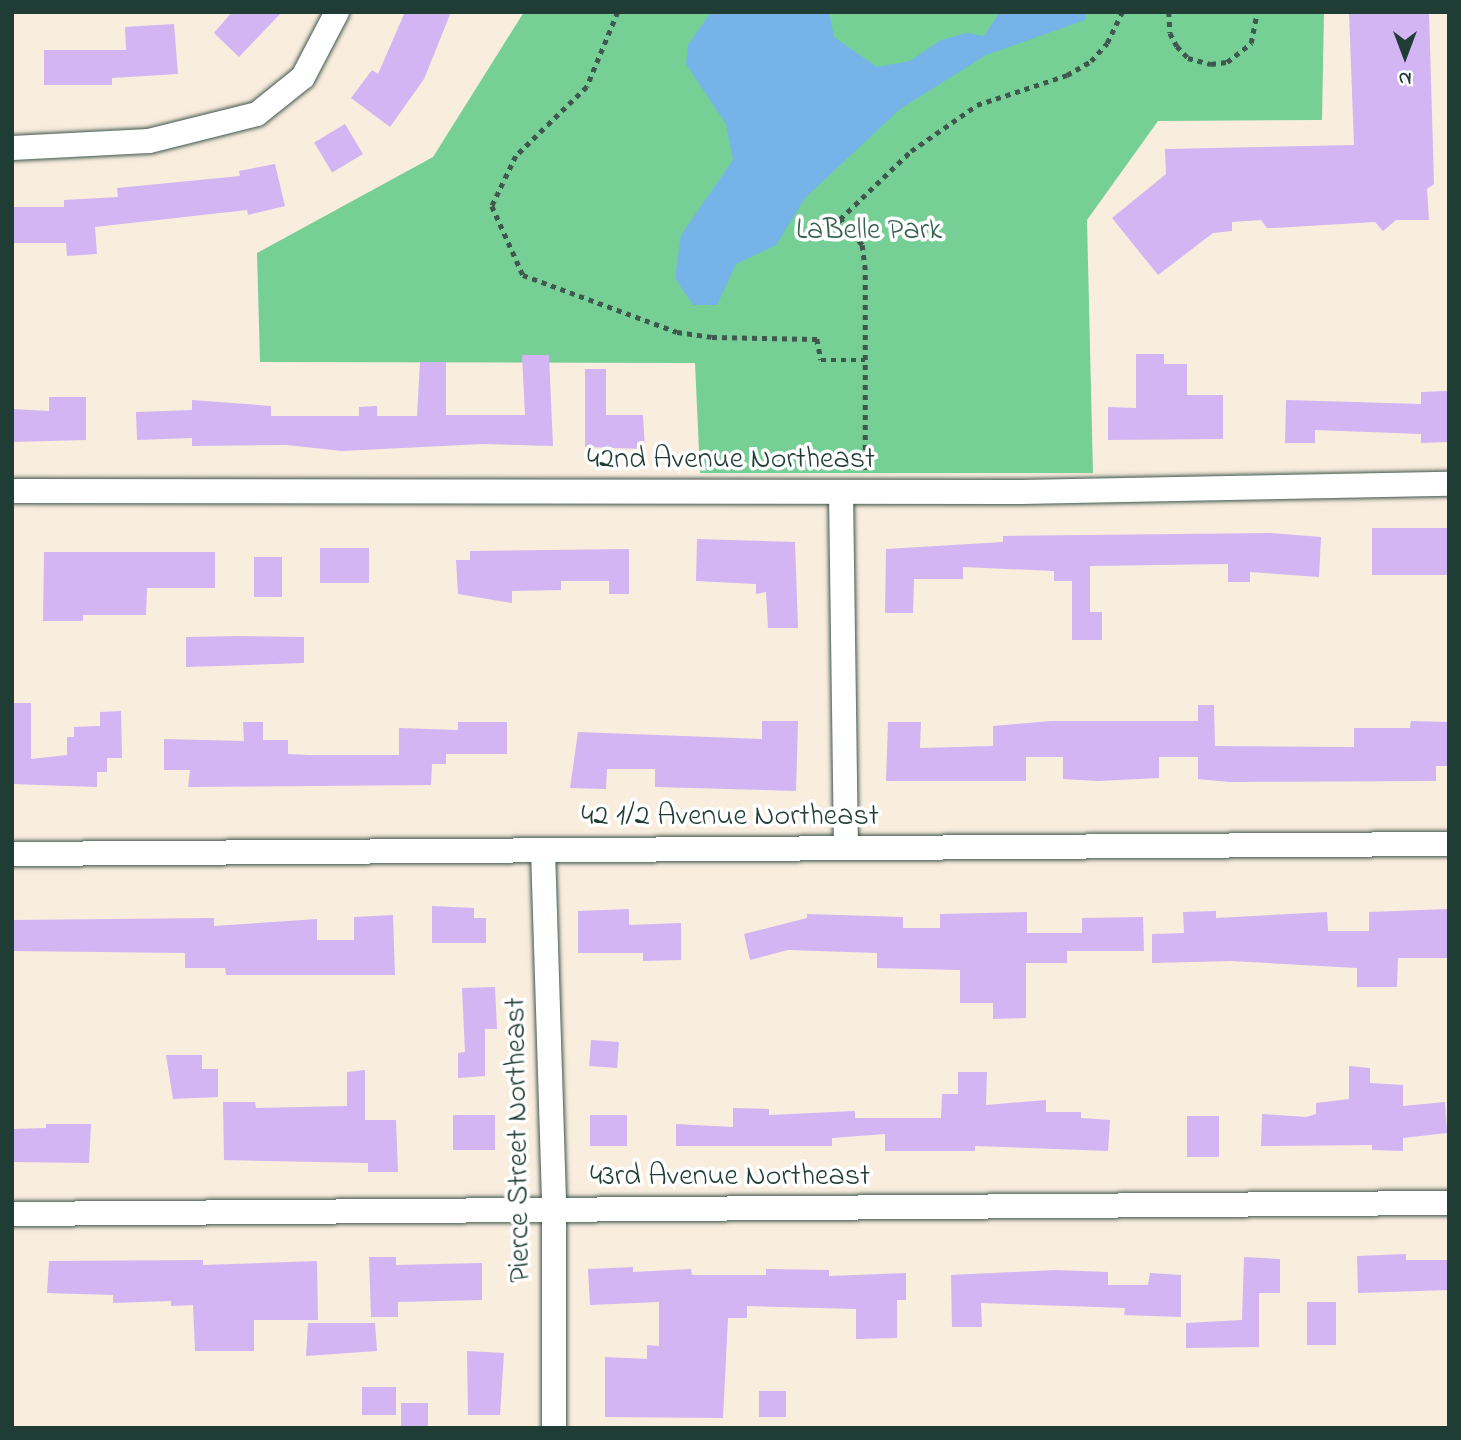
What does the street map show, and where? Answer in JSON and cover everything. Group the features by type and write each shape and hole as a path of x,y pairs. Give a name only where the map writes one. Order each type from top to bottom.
{"street":[{"path":"12,148 149,141 257,114 303,77 337,12"},
{"name":"42nd Avenue Northeast","path":"12,491 853,492 1449,484"},
{"path":"846,848 853,492"},
{"name":"42 1/2 Avenue Northeast","path":"12,853 1449,844"},
{"name":"Pierce Street Northeast","path":"543,850 554,1210 554,1428"},
{"name":"43rd Avenue Northeast","path":"12,1214 1449,1203"}],"path":[{"path":"618,12 587,87 516,156 492,206 523,275 677,332 712,337 817,339 821,360 866,360"},
{"path":"853,492 866,360 862,245 840,219 911,151 977,106 1068,75 1091,61 1107,43 1122,12"},
{"path":"1169,12 1170,33 1177,46 1188,58 1211,64 1227,62 1251,43 1257,12"}],"green space":[{"name":"LaBelle Park","path":"524,12 1324,12 1322,120 1158,121 1087,220 1093,473 700,473 695,363 260,362 257,253 433,157"}],"water":[{"path":"711,12 829,12 834,37 877,67 910,61 941,40 967,33 984,36 1000,12 1087,12 1085,20 986,55 900,109 805,198 776,245 736,264 717,305 693,305 675,278 681,235 733,160 726,124 686,64 688,45"}],"building":[{"path":"232,12 282,12 239,57 214,33"},
{"path":"405,12 451,12 424,79 390,127 351,98 372,70 378,74"},
{"path":"1349,12 1429,12 1434,184 1427,189 1429,220 1396,220 1383,231 1375,222 1267,228 1261,220 1232,222 1232,231 1213,233 1158,275 1112,218 1166,174 1165,149 1354,145"},
{"path":"174,24 178,74 112,78 112,85 44,85 44,50 126,50 125,27"},
{"path":"345,124 363,154 332,173 314,143"},
{"path":"275,164 285,206 248,215 247,210 95,227 97,254 67,256 66,243 12,243 12,207 64,207 64,200 118,197 117,188 240,176 239,171"},
{"path":"1136,354 1164,354 1164,364 1187,364 1187,395 1223,395 1223,439 1108,440 1108,407 1136,408"},
{"path":"522,355 549,355 553,446 483,444 342,451 287,445 192,446 192,438 137,440 136,412 192,410 192,400 271,406 271,416 359,416 359,407 377,406 377,416 417,416 420,362 446,362 446,415 525,415"},
{"path":"585,369 606,369 606,415 643,415 645,449 585,447"},
{"path":"1447,391 1447,442 1421,443 1421,434 1315,430 1315,443 1285,443 1286,400 1421,404 1421,392"},
{"path":"49,397 86,397 86,440 12,442 12,409 49,411"},
{"path":"1372,528 1449,528 1449,575 1372,575"},
{"path":"1271,533 1321,537 1319,577 1250,572 1250,582 1228,582 1228,564 1090,566 1090,612 1102,612 1102,640 1072,640 1072,581 1054,581 1054,571 963,567 963,579 914,579 913,613 885,613 886,549 1003,542 1003,536"},
{"path":"697,539 795,542 798,628 768,628 766,592 756,594 756,584 696,581"},
{"path":"320,548 369,548 369,583 320,583"},
{"path":"629,549 629,594 609,594 609,581 561,581 561,590 512,591 512,603 458,594 456,560 470,560 470,551"},
{"path":"44,552 215,552 215,588 147,588 146,615 83,615 83,621 43,621"},
{"path":"254,557 282,557 282,597 254,597"},
{"path":"186,637 304,637 304,663 186,667"},
{"path":"13,703 31,703 31,759 67,755 67,737 74,737 74,727 100,726 100,712 121,711 122,758 107,758 107,772 97,772 97,787 12,784"},
{"path":"1198,705 1214,705 1215,746 1354,747 1354,728 1410,728 1411,721 1449,722 1449,766 1436,766 1436,781 1229,782 1198,779 1198,757 1159,757 1159,778 1098,781 1063,779 1063,757 1026,757 1026,781 886,781 888,722 921,722 920,748 993,746 993,726 1051,721 1198,721"},
{"path":"762,721 798,721 796,791 655,787 655,769 607,769 606,789 570,788 578,732 762,739"},
{"path":"243,722 263,722 263,740 288,740 288,754 399,755 399,728 458,730 458,722 507,722 507,754 446,754 446,764 432,764 431,785 188,787 190,770 164,770 164,739 244,741"},
{"path":"432,906 474,908 474,918 486,918 486,943 432,943"},
{"path":"629,909 629,925 681,923 681,960 643,961 643,953 578,953 578,911"},
{"path":"1449,909 1448,958 1398,958 1397,987 1357,987 1357,968 1232,961 1152,963 1152,934 1184,933 1183,912 1216,911 1216,918 1327,912 1328,931 1369,931 1369,912"},
{"path":"1027,912 1027,933 1082,933 1082,918 1143,917 1144,951 1067,951 1067,963 1026,963 1026,1018 993,1019 993,1003 960,1003 960,970 877,968 877,953 788,950 750,960 744,934 807,918 807,914 903,917 903,928 940,928 940,914"},
{"path":"393,915 395,975 226,975 225,968 185,968 185,953 12,951 12,920 214,918 214,926 317,919 317,940 354,940 354,917"},
{"path":"495,987 497,1029 485,1029 485,1076 458,1078 458,1053 465,1052 462,988"},
{"path":"591,1040 619,1042 617,1068 589,1066"},
{"path":"166,1055 202,1055 202,1069 218,1069 218,1097 173,1099"},
{"path":"1349,1066 1370,1068 1370,1083 1403,1085 1403,1106 1445,1102 1447,1133 1403,1138 1403,1151 1372,1150 1372,1145 1261,1146 1262,1114 1306,1117 1316,1114 1316,1103 1349,1099"},
{"path":"365,1070 365,1120 396,1120 398,1172 368,1172 368,1163 224,1160 223,1102 255,1102 256,1108 347,1106 347,1072"},
{"path":"958,1072 987,1072 986,1105 1046,1100 1046,1112 1081,1112 1081,1118 1110,1120 1108,1151 975,1146 975,1151 885,1151 885,1134 832,1138 832,1146 676,1146 676,1124 733,1127 733,1108 769,1109 769,1115 855,1111 855,1118 941,1118 942,1094 958,1094"},
{"path":"453,1115 495,1115 495,1150 453,1150"},
{"path":"590,1115 627,1115 627,1146 590,1146"},
{"path":"1187,1116 1219,1116 1219,1157 1187,1157"},
{"path":"46,1124 91,1124 89,1163 12,1162 12,1129 46,1128"},
{"path":"1406,1254 1406,1260 1449,1260 1449,1290 1358,1293 1357,1256"},
{"path":"369,1257 396,1257 396,1265 482,1263 482,1300 398,1302 398,1317 371,1317"},
{"path":"1244,1257 1280,1259 1280,1293 1259,1293 1259,1347 1186,1348 1186,1323 1242,1320"},
{"path":"203,1260 203,1265 317,1261 318,1320 254,1320 254,1351 195,1351 193,1305 171,1306 171,1301 113,1303 113,1295 47,1293 49,1261"},
{"path":"633,1267 633,1272 691,1269 692,1275 766,1275 766,1269 829,1270 829,1276 906,1273 906,1300 897,1300 897,1338 856,1339 856,1309 747,1306 747,1318 728,1318 723,1418 605,1417 605,1357 647,1359 647,1345 659,1346 659,1302 590,1305 588,1269"},
{"path":"1055,1270 1108,1272 1108,1285 1148,1285 1150,1273 1181,1275 1181,1317 1124,1315 1125,1308 981,1303 982,1327 952,1327 951,1275"},
{"path":"1307,1302 1336,1302 1336,1345 1307,1345"},
{"path":"308,1323 375,1323 377,1351 306,1356"},
{"path":"467,1351 504,1353 500,1415 468,1415"},
{"path":"362,1387 396,1387 396,1415 362,1415"},
{"path":"759,1391 786,1391 786,1417 759,1417"},
{"path":"401,1403 428,1403 428,1428 401,1428"}]}
